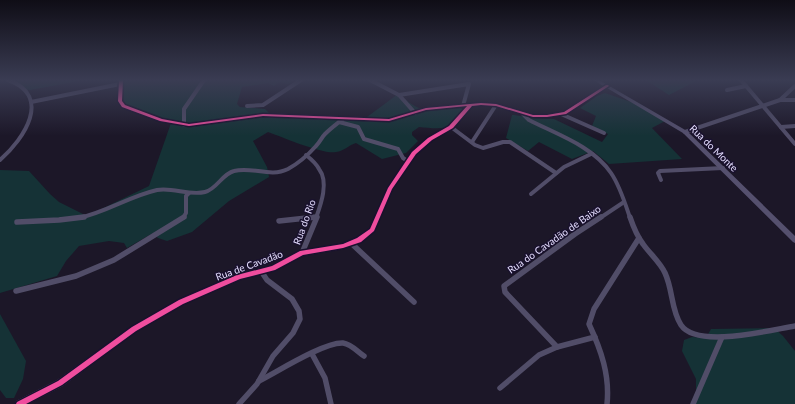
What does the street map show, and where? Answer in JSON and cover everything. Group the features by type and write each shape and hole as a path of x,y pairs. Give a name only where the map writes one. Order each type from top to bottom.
{"street":[{"path":"0,160 15,146 23,132 32,112 30,99"},
{"path":"31,102 45,99"},
{"path":"120,99 123,106 157,119 184,125 200,125 246,116 263,115 389,120 430,109 471,104 496,105 522,113 543,117 561,114 586,99"},
{"path":"184,125 182,114 191,99"},
{"path":"246,106 263,105 273,99"},
{"path":"402,99 415,113"},
{"path":"463,106 465,99"},
{"name":"Rua do Monte","path":"629,99 685,132 795,240"},
{"path":"758,99 795,144"},
{"path":"685,132 780,100 795,100"},
{"name":"Rua de Cavadão","path":"22,403 70,377 134,329 164,310 231,280 273,268 302,253 352,244 366,235 372,230 390,188 408,162 424,144 451,128 471,104"},
{"path":"472,142 496,105"},
{"path":"522,113 529,120 572,142 591,154 610,172 640,238 665,271 682,327 686,332 699,337 722,337 795,326"},
{"path":"561,114 604,133"},
{"path":"16,222 64,220 88,216 142,195 164,189 189,193 205,192 215,188 234,171 245,170 270,173 282,171 298,162 315,148 323,135 344,118"},
{"path":"339,122 358,127 364,139 398,149 403,158 408,162"},
{"path":"781,127 795,126"},
{"path":"451,128 460,132 472,142 483,148 490,147 501,141 510,142 556,173"},
{"path":"531,194 569,164 591,154"},
{"name":"Rua do Rio","path":"302,253 316,218 323,195 322,173 319,167 306,155"},
{"path":"661,180 658,173 660,171 723,168"},
{"path":"16,291 76,276 114,260 183,218 186,213 186,196 189,193"},
{"name":"Rua do Cavadão de Baixo","path":"557,347 505,292 504,286 575,234 624,202"},
{"path":"279,221 316,218"},
{"path":"609,403 605,361 590,324 594,309 640,238"},
{"path":"352,244 414,302"},
{"path":"239,404 259,382 273,356 296,328 300,319 299,310 292,300 283,290 272,286 263,279 261,271"},
{"path":"500,388 538,355 557,347 595,337"},
{"path":"693,404 722,337"},
{"path":"259,382 312,354 343,343 364,356"},
{"path":"312,354 325,378 331,404"}],"green space":[{"path":"239,99 237,104 240,107 265,109 273,117 363,120 391,99 405,99 419,108 427,110 457,107 468,112 458,123 452,126 440,128 419,127 412,132 412,135 418,141 406,153 382,159 356,143 336,152 322,151 268,132 253,141 267,167 269,177 229,201 192,232 167,241 158,238 153,233 127,248 124,243 109,241 79,246 66,261 57,276 0,293 0,170 29,171 59,202 87,216 149,186 171,123 126,106 123,100"},
{"path":"593,99 622,99 634,103 665,121 652,128 682,159 609,164 593,151 572,159 539,142 528,151 506,138 512,115 514,115 554,119 602,142 608,134 592,126 596,116 580,108"},
{"path":"0,314 26,361 23,379 14,398 6,398 0,390"},
{"path":"774,328 783,336 795,351 795,404 696,404 696,379 682,351 684,340 692,337 706,338 711,329"}],"cycle path":[{"path":"120,99 123,106 161,120 189,125 263,115 389,120 426,109 481,104 496,105 533,116 547,116 565,113 587,99"},
{"path":"19,404 60,383 134,329 181,302 239,277 273,268 302,253 343,246 359,240 372,230 390,188 414,153 430,139 451,127 471,105"}]}
